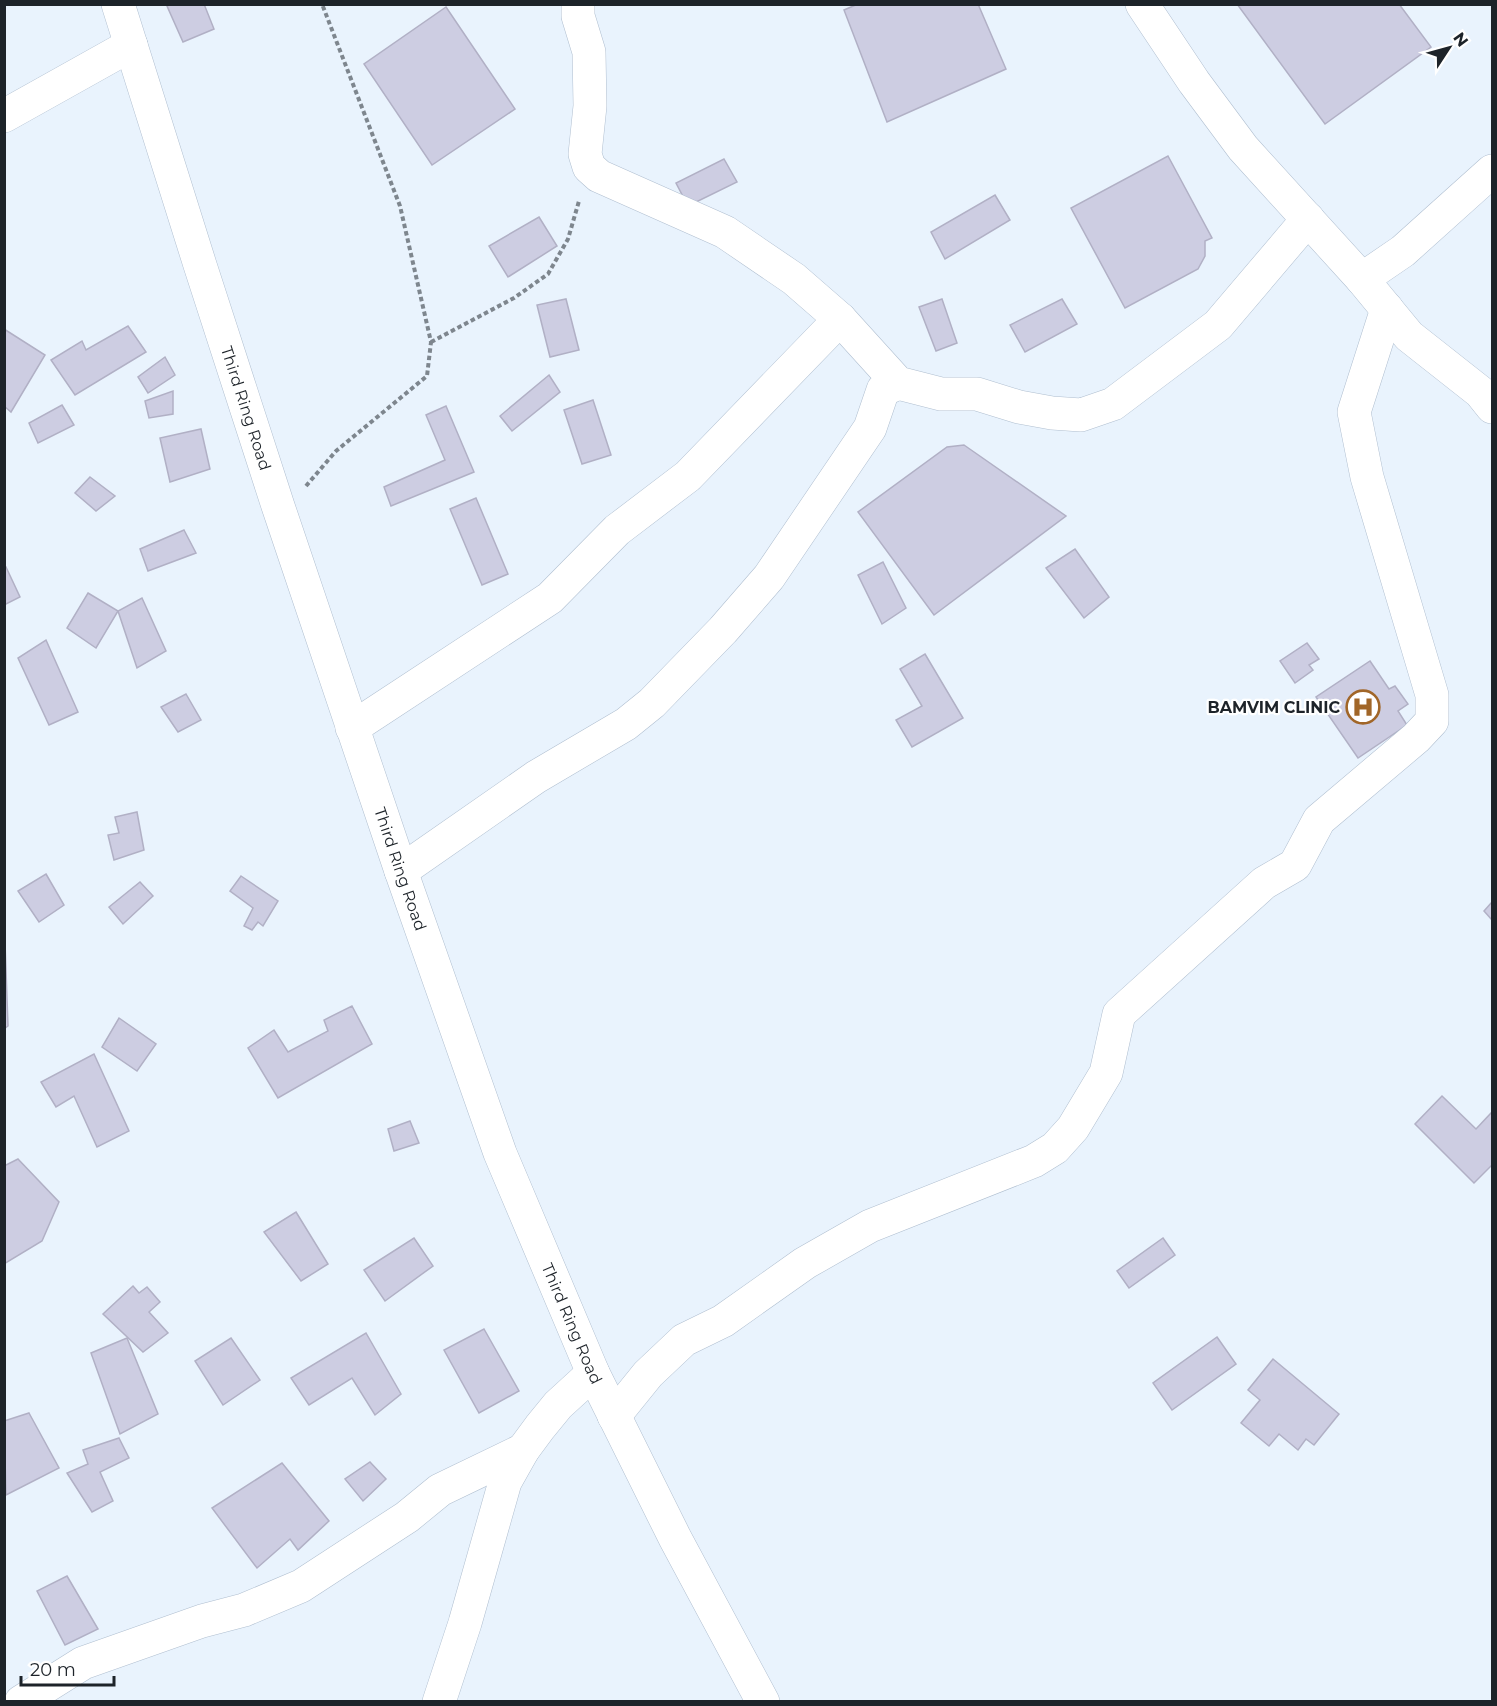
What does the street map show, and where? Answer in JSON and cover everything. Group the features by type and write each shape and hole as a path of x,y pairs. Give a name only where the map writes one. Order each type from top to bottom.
{"street":[{"path":"578,4 578,16 589,52 590,106 585,154 589,166 599,176 725,232 794,279 840,319 898,383 941,393 977,393 1018,407 1052,414 1081,416 1113,404 1218,325 1308,219"},
{"path":"1142,4 1194,82 1243,148 1362,279 1409,336 1480,392 1492,407"},
{"name":"Third Ring Road","path":"121,5 131,45 278,506 401,871 500,1153 593,1373 675,1538 763,1701"},
{"path":"4,116 131,45"},
{"path":"1362,279 1403,251 1492,171"},
{"path":"614,1416 648,1374 684,1340 723,1321 805,1263 870,1226 1034,1161 1055,1148 1072,1128 1106,1073 1119,1014 1264,883 1295,865 1319,820 1416,738 1432,721 1432,695 1367,477 1354,412 1387,309"},
{"path":"352,728 550,598 616,530 688,476 840,319"},
{"path":"401,871 536,777 626,724 652,703 723,630 769,577 870,428 884,390 898,383"},
{"path":"439,1701 465,1623 505,1482 523,1450 558,1405 593,1373"},
{"path":"21,1701 83,1663 153,1637 244,1610 301,1586 407,1517 440,1490 523,1450"}],"path":[{"path":"278,506 305,487 336,451 427,376 431,342 400,206 322,4"},
{"path":"431,342 514,298 548,274 568,239 589,166"}],"building":[{"path":"204,4 214,29 183,42 167,6"},
{"path":"858,4 978,4 1006,69 887,122 844,10"},
{"path":"1237,4 1399,4 1431,47 1325,124"},
{"path":"446,7 515,109 432,165 364,64"},
{"path":"1168,156 1212,238 1205,241 1205,256 1198,269 1125,308 1071,208"},
{"path":"724,159 737,182 688,206 676,183"},
{"path":"995,195 1010,220 945,259 931,232"},
{"path":"539,217 557,246 508,277 489,246"},
{"path":"566,299 579,350 550,357 537,305"},
{"path":"942,299 957,343 936,351 919,307"},
{"path":"1062,299 1077,324 1025,352 1010,325"},
{"path":"128,326 146,352 75,395 51,360 82,341 86,350"},
{"path":"4,329 45,355 11,412 4,406"},
{"path":"165,357 175,375 148,393 138,377"},
{"path":"549,375 560,392 512,431 500,416"},
{"path":"173,391 173,414 149,418 145,401"},
{"path":"593,400 611,455 582,464 564,410"},
{"path":"62,405 74,425 38,443 29,423"},
{"path":"446,406 474,472 391,506 384,487 445,460 426,415"},
{"path":"201,429 210,469 170,482 160,438"},
{"path":"964,445 1066,516 934,615 858,512 947,447"},
{"path":"90,477 115,496 96,511 75,493"},
{"path":"476,498 508,574 482,585 450,509"},
{"path":"184,530 196,553 148,571 140,549"},
{"path":"1075,549 1109,597 1084,618 1046,568"},
{"path":"883,562 906,608 882,624 858,575"},
{"path":"6,567 20,597 4,605 4,568"},
{"path":"88,593 118,611 96,648 67,628"},
{"path":"142,598 166,651 137,668 118,611"},
{"path":"46,640 78,712 49,725 18,658"},
{"path":"1307,643 1319,659 1309,665 1313,670 1295,683 1280,661"},
{"path":"925,654 963,718 912,747 896,720 922,706 900,669"},
{"name":"BAMVIM CLINIC","path":"1370,661 1389,689 1395,686 1408,704 1398,711 1407,725 1358,758 1316,697"},
{"path":"186,694 201,720 178,732 161,707"},
{"path":"137,812 144,850 114,860 108,835 119,833 115,817"},
{"path":"46,874 64,905 39,922 18,891"},
{"path":"241,876 278,901 263,926 258,922 252,930 244,926 253,908 230,891"},
{"path":"140,882 153,896 123,924 109,907"},
{"path":"1492,902 1492,920 1484,911"},
{"path":"4,942 8,1026 4,1029"},
{"path":"352,1006 372,1044 278,1098 248,1048 274,1030 288,1052 328,1031 324,1020"},
{"path":"119,1018 156,1044 137,1071 102,1047"},
{"path":"94,1054 129,1131 97,1147 74,1096 56,1107 41,1082"},
{"path":"1442,1096 1476,1129 1492,1112 1492,1165 1474,1183 1415,1124"},
{"path":"410,1121 419,1143 394,1151 388,1129"},
{"path":"18,1159 59,1202 42,1241 4,1264 4,1166"},
{"path":"296,1212 328,1264 301,1281 264,1232"},
{"path":"414,1238 433,1266 385,1301 364,1270"},
{"path":"1163,1238 1175,1255 1129,1288 1117,1271"},
{"path":"133,1286 139,1293 147,1287 160,1302 149,1312 168,1333 143,1352 103,1314"},
{"path":"484,1329 519,1391 479,1413 444,1350"},
{"path":"366,1333 401,1394 375,1415 352,1378 309,1405 291,1378"},
{"path":"1217,1337 1236,1364 1172,1410 1153,1383"},
{"path":"127,1338 158,1414 120,1434 91,1353"},
{"path":"231,1338 260,1380 223,1405 195,1361"},
{"path":"1273,1359 1339,1414 1314,1445 1306,1439 1298,1450 1279,1434 1269,1446 1241,1423 1260,1400 1248,1390"},
{"path":"29,1413 59,1468 6,1495 4,1421"},
{"path":"119,1438 129,1458 100,1472 113,1501 92,1512 67,1473 88,1464 83,1450"},
{"path":"370,1462 386,1479 363,1501 345,1479"},
{"path":"282,1463 329,1521 298,1550 290,1539 257,1568 212,1508"},
{"path":"67,1576 98,1629 65,1645 37,1591"}],"place":[{"name":"BAMVIM CLINIC","path":"1363,707"}]}
